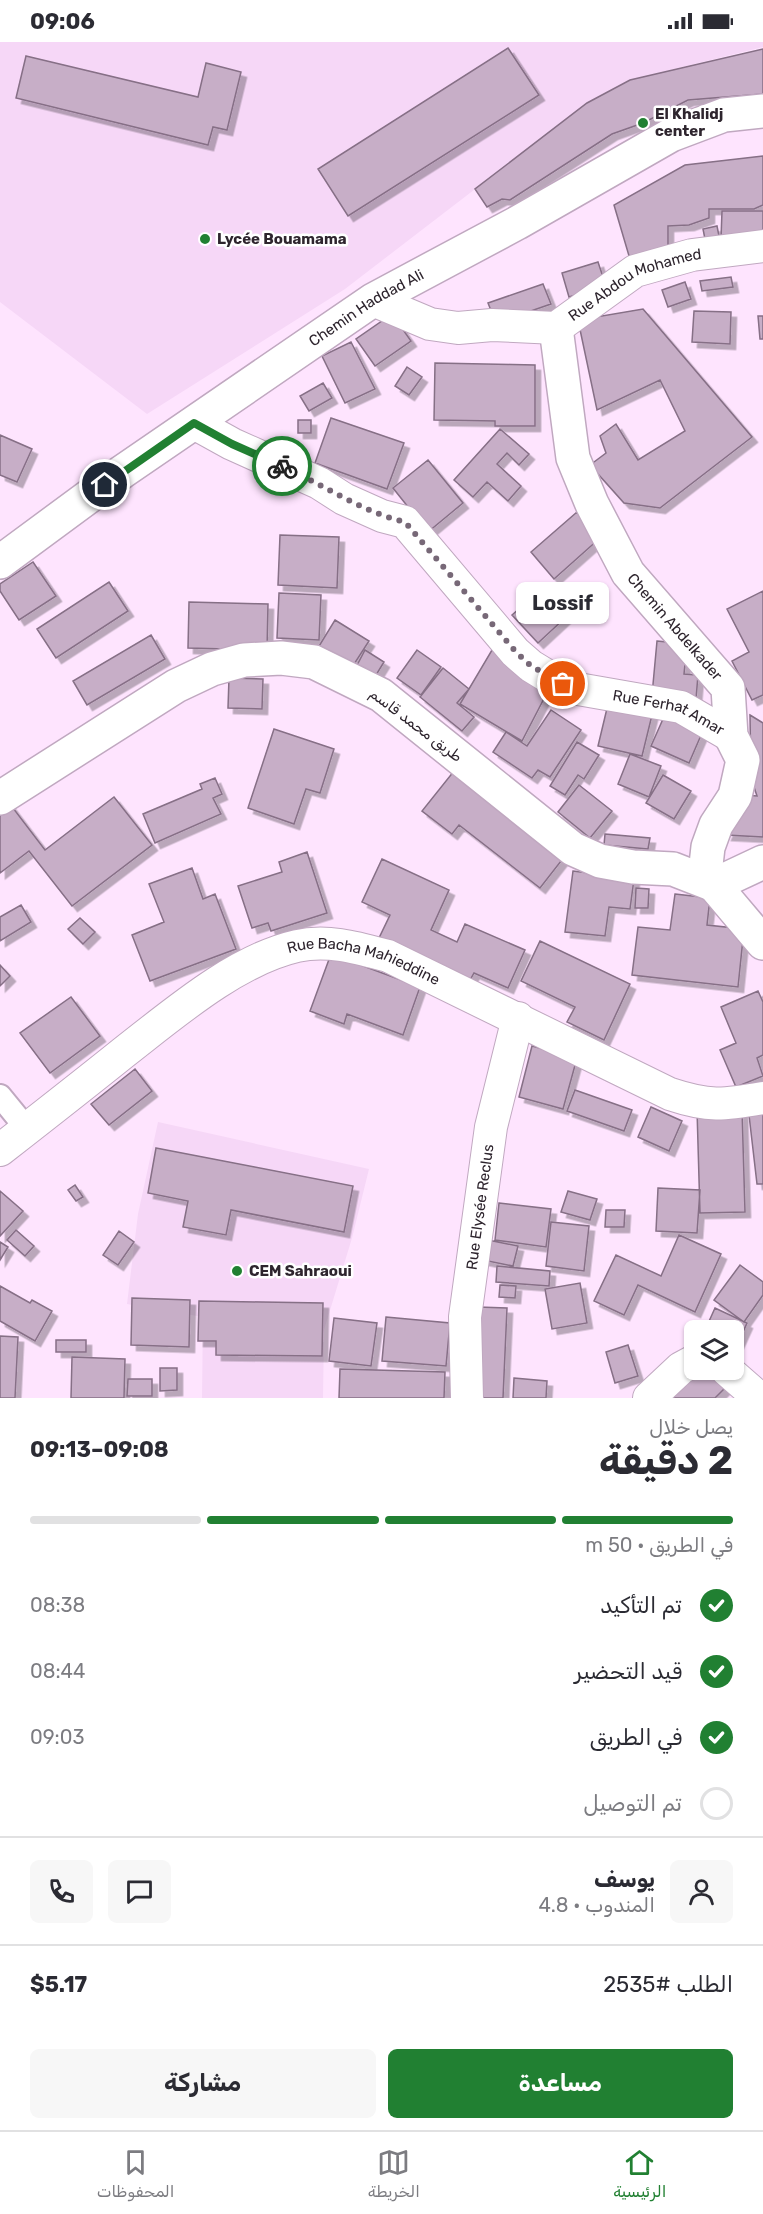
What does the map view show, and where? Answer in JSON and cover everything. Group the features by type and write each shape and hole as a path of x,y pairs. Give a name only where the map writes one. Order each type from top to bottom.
{"street":[{"name":"Chemin Haddad Ali","path":"0,562 122,472 373,300 517,223 671,135 724,115 763,111"},
{"name":"Rue Abdou Mohamed","path":"373,300 430,324 459,328 492,325 556,328 635,271 692,255 763,246"},
{"name":"Chemin Abdelkader","path":"556,328 573,458 592,504 628,573 729,688 730,736 742,760 735,796 716,825 708,847 706,865 714,885 763,943"},
{"name":"Rue Ferhat Amar","path":"194,423 232,444 319,483 344,499 382,516 405,522 516,652 549,677 578,689 681,707 730,736"},
{"name":"طريق محمد قاسم","path":"0,798 176,686 212,669 244,660 281,657 314,662 381,695 573,849 600,861 633,867 673,869 714,885"},
{"path":"714,885 763,862"},
{"name":"Rue Bacha Mahieddine","path":"0,1150 179,1009 247,966 296,946 343,944 388,956 670,1094 701,1104 733,1103 763,1098"},
{"name":"Rue Elysée Reclus","path":"467,1398 465,1317 491,1127 518,1018"},
{"path":"0,1096 27,1129"},
{"path":"649,1398 684,1366"},
{"path":"738,1380 759,1398"}],"shaded area":[{"name":"Lycée Bouamama","path":"0,42 763,42 763,47 630,80 587,103 345,289 147,414 0,302"},
{"name":"CEM Sahraoui","path":"158,1122 369,1169 352,1238 324,1330 323,1398 202,1398 203,1317 127,1304 138,1214"}],"building":[{"path":"508,48 539,95 348,216 318,169"},
{"path":"763,49 763,94 688,100 643,123 612,134 510,200 502,199 487,207 475,189 587,103 630,80"},
{"path":"26,56 198,97 206,63 241,72 227,130 213,127 208,145 16,98"},
{"path":"763,156 763,205 754,209 709,209 709,218 689,225 668,226 668,252 632,266 614,205 685,165"},
{"path":"722,211 763,211 763,239 721,239"},
{"path":"717,226 720,241 706,244 703,229"},
{"path":"598,262 606,286 569,297 562,273"},
{"path":"731,277 733,287 702,291 700,281"},
{"path":"685,282 691,299 668,307 662,290"},
{"path":"543,284 551,304 496,323 488,303"},
{"path":"643,309 752,437 660,508 624,503 590,465 606,453 600,436 616,424 638,460 685,431 660,380 597,410 578,320"},
{"path":"694,311 731,312 730,344 692,342"},
{"path":"392,314 411,341 375,366 356,339"},
{"path":"758,316 763,316 763,339 760,339"},
{"path":"351,342 375,389 345,403 322,356"},
{"path":"435,363 535,365 535,426 495,426 495,421 434,420"},
{"path":"407,367 422,377 409,395 395,386"},
{"path":"323,383 332,398 309,411 300,396"},
{"path":"331,418 404,443 387,489 315,463"},
{"path":"298,420 311,420 311,433 298,433"},
{"path":"500,429 529,454 519,465 507,453 497,464 521,486 508,501 487,482 473,497 454,480"},
{"path":"0,435 32,449 17,482 0,475"},
{"path":"428,460 463,503 428,532 393,488"},
{"path":"577,512 600,538 554,579 531,552"},
{"path":"280,535 339,537 337,588 278,585"},
{"path":"33,562 56,596 19,620 0,591 0,584"},
{"path":"109,582 128,611 56,658 37,629"},
{"path":"540,590 566,617 538,643 512,615"},
{"path":"763,591 763,695 752,700 732,661 749,652 727,609"},
{"path":"279,593 321,595 319,640 277,638"},
{"path":"189,602 268,604 267,650 188,648"},
{"path":"335,620 369,641 349,672 316,651"},
{"path":"151,635 165,659 87,705 73,681"},
{"path":"657,641 687,644 684,674 698,675 696,699 652,695"},
{"path":"365,650 384,662 373,680 355,669"},
{"path":"417,650 441,667 421,695 397,678"},
{"path":"492,650 551,685 522,741 460,704"},
{"path":"443,668 469,689 457,703 474,717 462,731 420,697"},
{"path":"229,678 263,679 262,709 228,708"},
{"path":"609,700 653,711 642,756 598,746"},
{"path":"551,710 581,730 550,777 538,770 532,778 493,752 506,732 527,746"},
{"path":"667,710 705,726 689,763 651,746"},
{"path":"750,715 763,723 763,837 726,835 744,795 757,796 751,778"},
{"path":"274,729 334,749 320,793 306,789 294,824 248,808"},
{"path":"577,742 599,755 584,779 578,775 565,795 550,786"},
{"path":"630,754 661,766 649,797 618,784"},
{"path":"454,771 565,856 540,888 459,825 452,834 422,811"},
{"path":"663,775 691,791 674,819 646,803"},
{"path":"215,778 222,794 213,798 221,814 155,843 143,814 202,789 200,784"},
{"path":"579,785 612,811 590,838 558,812"},
{"path":"114,797 152,845 72,906 29,851 0,873 0,812 10,804 45,850"},
{"path":"605,834 650,838 648,849 604,845"},
{"path":"307,852 327,913 271,931 268,923 252,928 238,886 282,872 279,862"},
{"path":"382,859 449,890 431,930 457,942 465,924 525,950 508,988 474,973 470,980 379,938 390,915 362,902"},
{"path":"192,868 203,899 215,894 236,949 150,981 132,935 164,922 149,884"},
{"path":"573,871 634,879 630,909 609,907 605,936 565,932"},
{"path":"636,888 649,889 648,908 635,908"},
{"path":"675,894 710,898 707,925 744,929 738,987 632,975 638,927 670,930"},
{"path":"21,905 31,922 0,941 0,917"},
{"path":"80,918 95,932 83,944 68,929"},
{"path":"540,941 630,984 604,1040 567,1022 575,1007 521,981"},
{"path":"331,954 420,987 403,1035 347,1014 344,1024 310,1011"},
{"path":"0,965 10,976 0,986"},
{"path":"758,991 763,1002 763,1055 757,1058 763,1076 736,1087 720,1050 736,1043 721,1007"},
{"path":"71,997 100,1036 50,1073 20,1033"},
{"path":"532,1046 577,1058 563,1109 519,1097"},
{"path":"135,1069 152,1091 109,1125 91,1104"},
{"path":"575,1090 632,1110 624,1131 567,1111"},
{"path":"651,1107 682,1121 669,1151 638,1137"},
{"path":"742,1109 745,1212 700,1213 697,1110"},
{"path":"763,1113 763,1184 757,1184 749,1115"},
{"path":"156,1148 353,1186 344,1232 231,1210 226,1235 183,1227 188,1201 148,1193"},
{"path":"75,1185 83,1197 76,1201 68,1190"},
{"path":"658,1188 700,1190 697,1233 656,1231"},
{"path":"0,1191 23,1211 0,1236"},
{"path":"568,1191 597,1199 590,1220 561,1212"},
{"path":"499,1203 551,1209 546,1247 495,1240"},
{"path":"606,1210 625,1210 624,1227 605,1227"},
{"path":"551,1222 589,1226 584,1271 546,1266"},
{"path":"16,1230 34,1246 25,1256 7,1240"},
{"path":"119,1231 134,1242 118,1265 103,1255"},
{"path":"679,1235 721,1254 695,1312 638,1285 624,1315 594,1301 616,1255 661,1276"},
{"path":"488,1240 518,1246 513,1266 483,1260"},
{"path":"0,1242 8,1247 0,1260"},
{"path":"740,1265 763,1282 763,1295 744,1322 714,1300"},
{"path":"497,1266 550,1271 549,1286 496,1282"},
{"path":"580,1283 587,1323 552,1329 545,1289"},
{"path":"500,1285 516,1286 515,1298 499,1297"},
{"path":"0,1286 30,1303 32,1300 52,1311 35,1341 0,1321"},
{"path":"132,1298 190,1300 189,1347 131,1345"},
{"path":"199,1301 323,1303 322,1356 216,1355 216,1341 198,1341"},
{"path":"478,1307 507,1308 503,1398 474,1398"},
{"path":"715,1308 741,1320 710,1320"},
{"path":"386,1317 450,1323 446,1366 382,1361"},
{"path":"334,1318 377,1323 371,1366 329,1361"},
{"path":"0,1336 18,1337 15,1398 0,1398"},
{"path":"56,1340 86,1340 86,1352 56,1352"},
{"path":"628,1345 638,1376 615,1383 606,1352"},
{"path":"72,1357 125,1359 124,1398 71,1398"},
{"path":"160,1368 177,1368 177,1390 160,1391"},
{"path":"340,1369 445,1372 444,1398 339,1398"},
{"path":"514,1378 547,1381 546,1398 513,1398"},
{"path":"128,1379 152,1379 152,1396 127,1396"},
{"path":"689,1380 721,1380 727,1386 715,1398 671,1398"}],"way so far":[{"path":"282,466 319,483 344,499 382,516 405,522 516,652 531,666 563,684"}],"place":[{"name":"El Khalidj center","path":"643,123"},
{"name":"Lycée Bouamama","path":"205,239"},
{"name":"Lossif","path":"563,684"},
{"name":"CEM Sahraoui","path":"237,1271"}],"route":[{"path":"105,485 194,423 232,444 282,466"}]}
